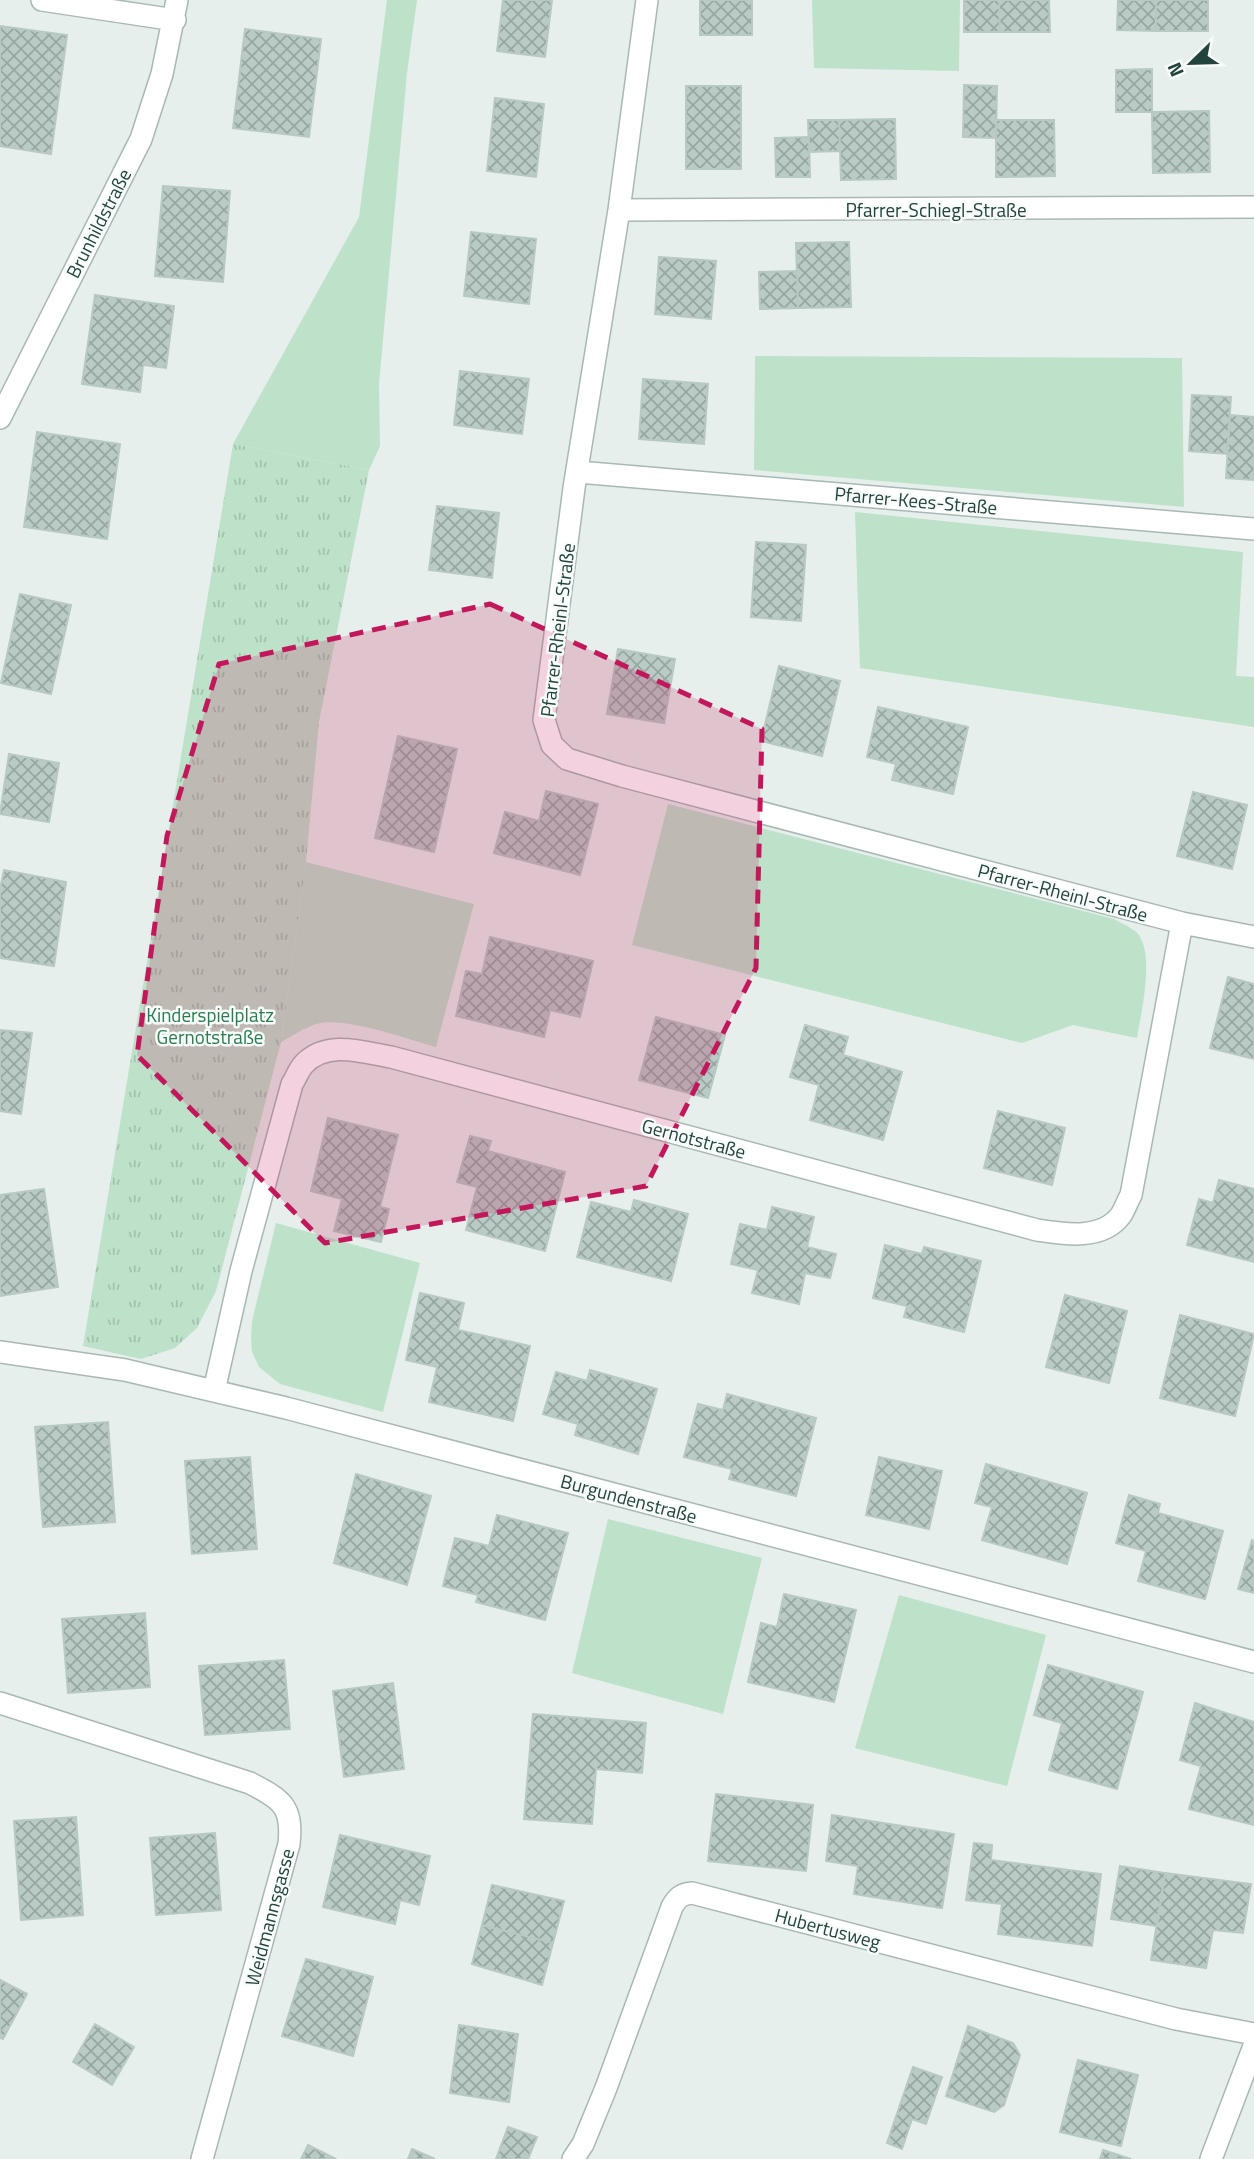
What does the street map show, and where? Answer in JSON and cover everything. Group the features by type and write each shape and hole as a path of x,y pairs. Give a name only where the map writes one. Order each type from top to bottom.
{"street":[{"name":"Brunhildstraße","path":"0,418 141,139 162,74 176,10 42,0"},
{"name":"Pfarrer-Rheinl-Straße","path":"647,0 544,720 552,745 567,759 622,776 1182,923 1254,937"},
{"name":"Pfarrer-Schiegl-Straße","path":"619,210 1254,207"},
{"name":"Pfarrer-Kees-Straße","path":"578,472 1254,529"},
{"name":"Gernotstraße","path":"214,1391 241,1271 292,1084 304,1064 325,1050 350,1049 391,1057 1037,1230 1071,1235 1100,1231 1119,1217 1131,1195 1182,923"},
{"name":"Burgundenstraße","path":"0,1352 125,1370 214,1391 1254,1662"},
{"name":"Weidmannsgasse","path":"0,1703 250,1783 273,1795 288,1811 291,1824 289,1844 202,2159"},
{"name":"Hubertusweg","path":"573,2159 583,2144 606,2088 672,1906 677,1898 685,1894 692,1893 1176,2019 1254,2034"},
{"path":"1212,2159 1254,2046"}],"highlighted area":[{"path":"490,604 762,729 756,968 646,1186 325,1243 137,1055 167,836 219,664"}],"green space":[{"path":"387,0 417,0 407,73 379,384 380,446 369,470 233,444 359,217"},
{"path":"812,0 960,0 959,71 814,68"},
{"path":"755,356 1182,358 1184,507 754,470"},
{"name":"Kinderspielplatz Gernotstraße","path":"233,444 369,470 319,722 306,862 281,1042 216,1291 197,1328 175,1348 141,1359 83,1346"},
{"path":"855,512 1243,552 1236,676 1254,677 1254,727 860,668"},
{"path":"668,804 1114,919 1138,934 1146,956 1144,1000 1137,1038 1073,1025 1022,1043 632,945"},
{"path":"306,862 474,904 436,1047 358,1026 328,1022 316,1024 281,1042"},
{"path":"276,1223 420,1263 383,1412 280,1384 259,1367 252,1352 252,1321"},
{"path":"608,1519 762,1558 723,1714 572,1673"},
{"path":"899,1595 1046,1635 1007,1786 855,1748"}],"building":[{"path":"503,0 552,0 545,57 497,51"},
{"path":"700,0 752,0 752,35 700,35"},
{"path":"964,0 999,0 1000,32 964,32"},
{"path":"999,0 1049,0 1050,32 1000,32"},
{"path":"1118,0 1156,0 1156,31 1117,30"},
{"path":"1156,0 1208,0 1208,31 1156,31"},
{"path":"0,26 67,35 51,154 0,146"},
{"path":"245,29 321,39 309,137 233,128"},
{"path":"1152,69 1152,112 1116,112 1116,70"},
{"path":"964,85 997,86 996,138 963,137"},
{"path":"686,86 741,86 741,169 686,169"},
{"path":"495,98 544,104 536,177 487,171"},
{"path":"1209,111 1210,172 1153,173 1152,112"},
{"path":"895,119 896,179 841,180 839,120"},
{"path":"808,120 839,120 840,151 809,152"},
{"path":"996,120 1054,120 1055,176 996,177"},
{"path":"809,137 810,177 776,177 775,138"},
{"path":"163,186 230,191 223,282 155,276"},
{"path":"471,232 536,239 529,304 464,296"},
{"path":"849,242 851,307 798,308 796,243"},
{"path":"659,257 716,261 711,319 655,314"},
{"path":"797,271 798,308 760,309 759,272"},
{"path":"95,295 174,306 166,368 143,365 140,392 82,384"},
{"path":"460,371 529,379 522,434 454,425"},
{"path":"643,379 708,384 704,444 639,439"},
{"path":"1192,395 1231,397 1227,454 1189,451"},
{"path":"1230,415 1254,417 1254,480 1226,478"},
{"path":"37,432 120,444 107,539 24,527"},
{"path":"437,506 499,513 492,578 429,570"},
{"path":"756,542 806,545 801,621 751,617"},
{"path":"20,594 71,605 51,694 1,683"},
{"path":"618,649 675,659 664,723 607,714"},
{"path":"779,666 840,681 822,756 761,741"},
{"path":"878,707 968,727 953,794 892,780 896,764 867,757"},
{"path":"398,736 457,749 434,852 375,838"},
{"path":"9,754 59,763 49,822 0,814"},
{"path":"546,791 598,804 580,875 494,853 505,812 539,821"},
{"path":"1193,792 1247,805 1232,869 1177,856"},
{"path":"4,870 66,882 54,966 0,958 0,889"},
{"path":"490,937 593,961 580,1017 550,1010 544,1037 456,1016 466,971 482,974"},
{"path":"1228,977 1254,984 1254,1059 1210,1048"},
{"path":"656,1017 725,1035 708,1098 639,1080"},
{"path":"805,1025 848,1037 843,1055 902,1072 883,1140 810,1120 819,1085 790,1077"},
{"path":"0,1030 32,1033 21,1114 0,1111"},
{"path":"998,1111 1065,1128 1052,1185 984,1168"},
{"path":"328,1118 398,1135 380,1207 389,1209 381,1242 334,1231 342,1199 311,1191"},
{"path":"470,1136 491,1141 488,1151 565,1172 545,1251 466,1230 477,1187 457,1182"},
{"path":"1219,1180 1254,1189 1254,1262 1187,1245 1199,1199 1213,1203"},
{"path":"44,1189 58,1287 0,1296 0,1195"},
{"path":"634,1200 688,1214 671,1281 577,1257 591,1202 631,1212"},
{"path":"772,1207 814,1217 807,1247 836,1254 830,1278 805,1273 799,1304 752,1293 758,1270 731,1264 740,1224 767,1230"},
{"path":"885,1245 922,1254 924,1247 981,1261 964,1332 904,1317 907,1306 873,1298"},
{"path":"420,1293 464,1303 458,1330 530,1346 513,1421 429,1402 437,1367 406,1360"},
{"path":"1065,1295 1127,1311 1109,1383 1046,1367"},
{"path":"1180,1315 1254,1334 1235,1416 1160,1398"},
{"path":"590,1370 657,1389 638,1454 575,1435 578,1424 543,1414 556,1372 587,1381"},
{"path":"727,1394 816,1418 796,1496 729,1479 732,1469 684,1457 698,1404 723,1410"},
{"path":"108,1422 115,1522 43,1527 35,1427"},
{"path":"250,1457 257,1549 192,1554 185,1461"},
{"path":"879,1457 942,1471 929,1529 866,1515"},
{"path":"986,1464 1087,1493 1067,1564 982,1540 992,1507 975,1503"},
{"path":"356,1474 431,1496 407,1585 334,1563"},
{"path":"1129,1495 1160,1504 1158,1513 1223,1531 1205,1599 1138,1581 1146,1551 1116,1543"},
{"path":"497,1515 568,1533 545,1620 476,1602 478,1595 443,1586 455,1538 489,1546"},
{"path":"1252,1540 1254,1541 1254,1593 1238,1589"},
{"path":"784,1594 856,1610 834,1702 748,1682 761,1623 777,1627"},
{"path":"145,1613 150,1687 68,1693 62,1619"},
{"path":"284,1660 290,1729 205,1735 199,1666"},
{"path":"1048,1665 1143,1692 1117,1789 1049,1770 1062,1723 1034,1715"},
{"path":"393,1683 404,1769 344,1777 333,1691"},
{"path":"1195,1703 1254,1722 1254,1825 1189,1809 1201,1766 1180,1760"},
{"path":"533,1714 646,1723 642,1773 596,1769 592,1824 524,1819"},
{"path":"716,1794 813,1805 806,1871 708,1861"},
{"path":"832,1815 954,1834 942,1908 854,1894 858,1866 826,1861"},
{"path":"76,1817 83,1915 21,1920 14,1821"},
{"path":"215,1833 221,1910 156,1915 150,1838"},
{"path":"340,1835 430,1856 419,1905 400,1900 395,1924 323,1907"},
{"path":"974,1843 992,1845 991,1860 1101,1874 1092,1946 998,1934 1002,1904 966,1900"},
{"path":"1120,1866 1165,1873 1157,1926 1111,1919"},
{"path":"1165,1873 1251,1884 1243,1933 1213,1930 1206,1968 1151,1960"},
{"path":"492,1885 564,1901 553,1943 482,1925"},
{"path":"482,1925 553,1943 542,1985 472,1964"},
{"path":"306,1959 373,1977 353,2056 282,2036"},
{"path":"0,1980 27,1994 3,2039 0,2038"},
{"path":"95,2024 134,2047 112,2085 73,2062"},
{"path":"459,2025 518,2034 509,2102 450,2093"},
{"path":"968,2026 1013,2043 1020,2055 1004,2105 994,2112 946,2096"},
{"path":"1078,2060 1138,2075 1121,2146 1060,2132"},
{"path":"913,2067 942,2077 926,2124 912,2119 902,2149 887,2143"},
{"path":"508,2127 537,2137 528,2159 496,2159"},
{"path":"308,2145 336,2159 301,2159"},
{"path":"412,2149 435,2159 408,2159"},
{"path":"1103,2150 1131,2159 1100,2159"}]}
